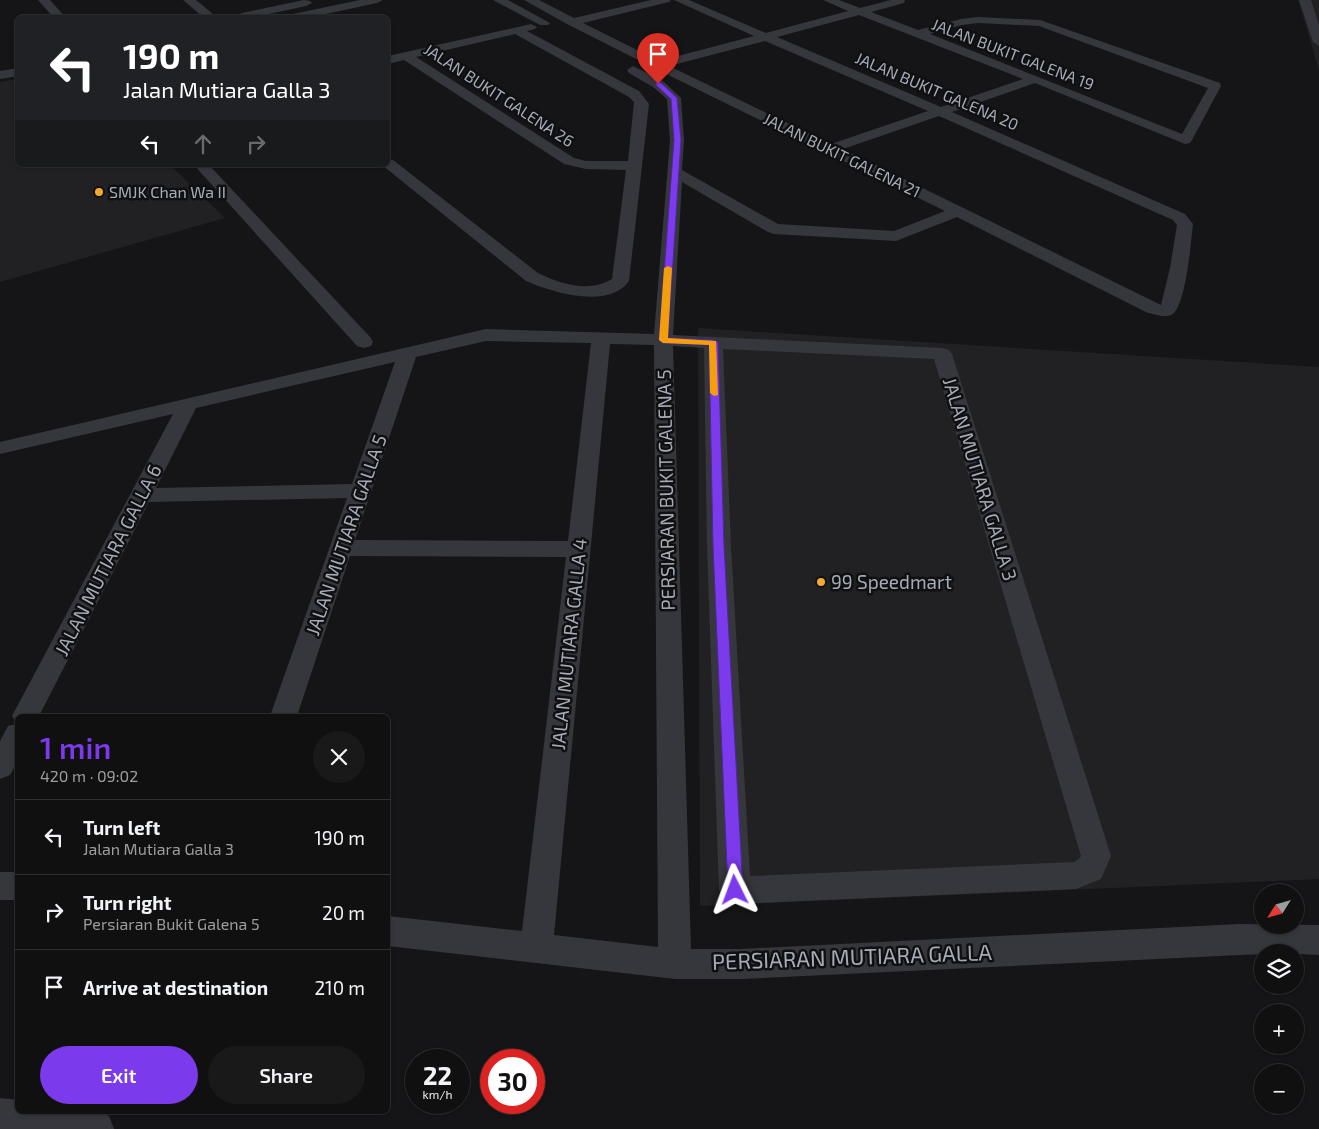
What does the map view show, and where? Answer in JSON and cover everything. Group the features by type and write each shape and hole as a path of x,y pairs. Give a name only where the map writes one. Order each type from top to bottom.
{"street":[{"path":"44,0 58,15"},
{"path":"190,0 207,15"},
{"path":"247,15 320,0"},
{"path":"303,15 377,0"},
{"path":"499,0 560,28"},
{"name":"JALAN BUKIT GALENA 21","path":"530,0 560,28 657,65 958,211 1154,309"},
{"path":"390,60 516,30 560,28 665,0"},
{"name":"JALAN BUKIT GALENA 20","path":"680,0 941,111 1179,217 1185,224 1179,268 1169,308 1166,311 1154,309"},
{"name":"JALAN BUKIT GALENA 19","path":"829,0 1035,79 1185,140 1215,86 1040,24 978,20 961,22 918,34"},
{"path":"1305,0 1319,42"},
{"path":"635,71 900,1"},
{"path":"390,165 532,277 548,285 569,290 589,291 615,286 620,281 642,104 634,94 516,30"},
{"name":"JALAN BUKIT GALENA 26","path":"406,56 570,161 586,165 633,166"},
{"name":"PERSIARAN BUKIT GALENA 5","path":"618,62 658,84 674,98 677,140 663,340 675,964"},
{"path":"0,75 15,72"},
{"path":"830,149 1035,79"},
{"path":"203,167 364,342"},
{"path":"675,172 774,229 896,236 958,211"},
{"name":"JALAN MUTIARA GALLA 3","path":"0,448 486,335 713,342 942,354 1096,856 1090,869 1076,875 735,890 718,546 713,342"},
{"name":"JALAN MUTIARA GALLA 4","path":"536,949 601,338"},
{"name":"JALAN MUTIARA GALLA 5","path":"284,714 408,353"},
{"name":"JALAN MUTIARA GALLA 6","path":"27,714 189,403"},
{"path":"142,495 361,491"},
{"path":"342,548 579,549"},
{"path":"0,767 15,740"},
{"path":"0,886 15,886"},
{"name":"PERSIARAN MUTIARA GALLA","path":"390,931 675,964 741,964 1239,938 1319,940"},
{"path":"0,1116 96,1129"}],"shaded area":[{"path":"1298,0 1319,0 1319,70"},
{"name":"SMJK Chan Wa II","path":"15,79 15,167 172,167 225,218 0,282 0,82"},
{"path":"698,328 1319,367 1319,879 700,906"}],"slow traffic":[{"path":"668,268 663,340 713,342 714,393"}],"place":[{"name":"SMJK Chan Wa II","path":"99,192"},
{"name":"99 Speedmart","path":"821,582"}],"route":[{"path":"658,84 674,98 677,140 663,340 713,342 718,546 735,890"}]}
